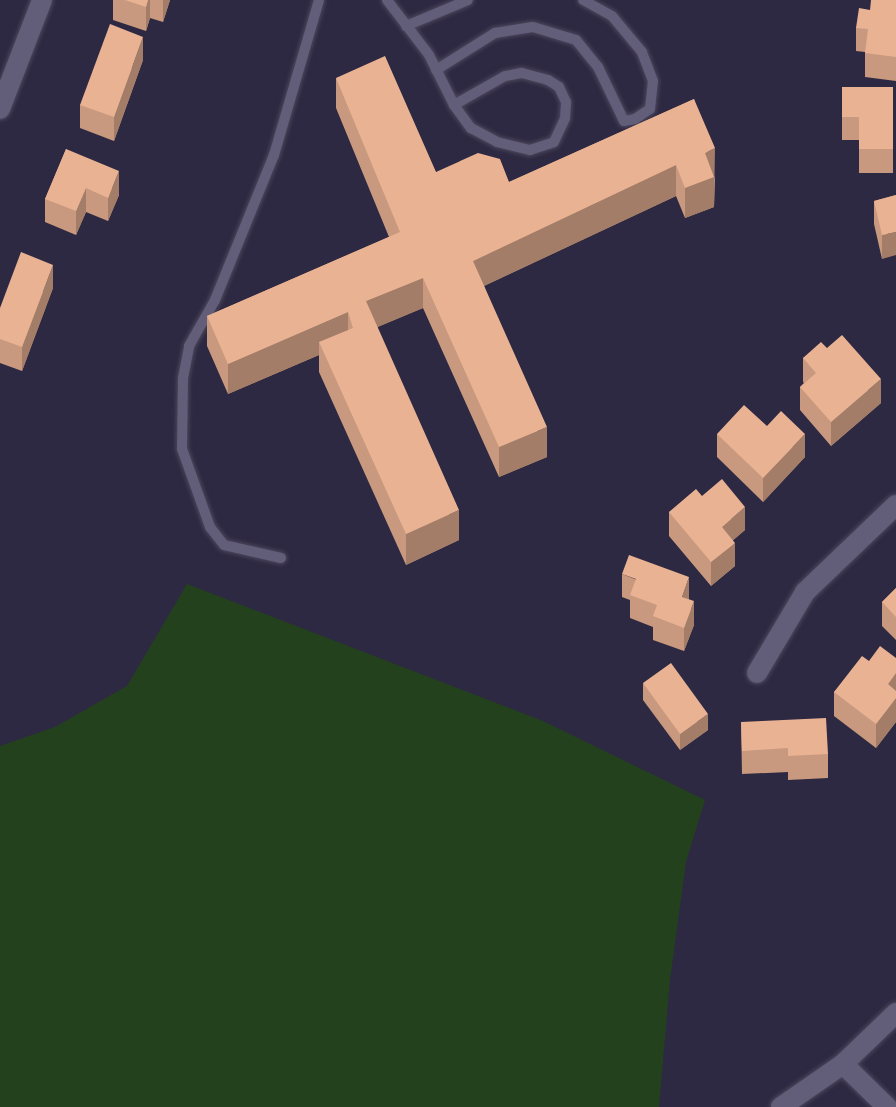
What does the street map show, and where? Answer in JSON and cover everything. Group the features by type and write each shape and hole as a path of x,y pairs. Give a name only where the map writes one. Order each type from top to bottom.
{"street":[{"path":"0,109 42,0"},
{"path":"757,673 805,592 896,505"},
{"path":"781,1107 843,1064 896,1013"},
{"path":"843,1064 887,1107"}],"lane":[{"path":"281,558 224,545 210,527 182,449 183,378 189,346 221,287 274,155 319,0"},
{"path":"387,0 436,70 454,105 471,128 497,142 530,150 554,142 565,118 566,102 559,87 535,75 521,73 505,76 454,105"},
{"path":"406,26 468,0"},
{"path":"436,70 495,33 533,27 576,40 598,67 624,121 635,119 650,109 653,81 642,52 612,16 583,0"}],"green space":[{"path":"187,584 543,721 705,800 686,862 670,980 659,1107 0,1107 0,746 55,727 127,686"}],"building":[{"path":"125,0 148,0 146,7"},
{"path":"871,0 896,0 896,57 865,53 868,29 856,28 859,8 870,10"},
{"path":"110,24 143,37 114,117 80,105"},
{"path":"385,56 436,172 478,153 500,159 509,182 694,99 715,148 705,153 714,177 685,188 676,165 473,261 547,427 499,447 423,278 366,301 459,510 406,534 319,342 353,328 348,312 228,364 207,316 400,232 336,78"},
{"path":"842,87 893,87 893,149 859,149 859,117 842,117"},
{"path":"66,149 119,171 108,198 86,188 76,211 45,199"},
{"path":"896,195 896,232 882,235 874,201"},
{"path":"21,252 53,265 22,347 0,339 0,308"},
{"path":"842,335 881,379 831,422 800,387 816,373 803,358 821,342 827,348"},
{"path":"744,405 767,426 781,411 805,434 763,478 717,434"},
{"path":"722,479 745,507 722,527 735,543 711,562 669,512 696,489 702,496"},
{"path":"629,555 689,577 682,597 694,601 684,628 653,616 657,605 630,595 636,579 622,574"},
{"path":"896,588 896,617 882,602"},
{"path":"880,646 896,658 896,673 888,684 896,691 896,698 876,724 834,692 862,656 869,661"},
{"path":"671,663 708,714 680,734 643,683"},
{"path":"826,718 828,754 788,756 788,748 742,751 741,722"}]}
